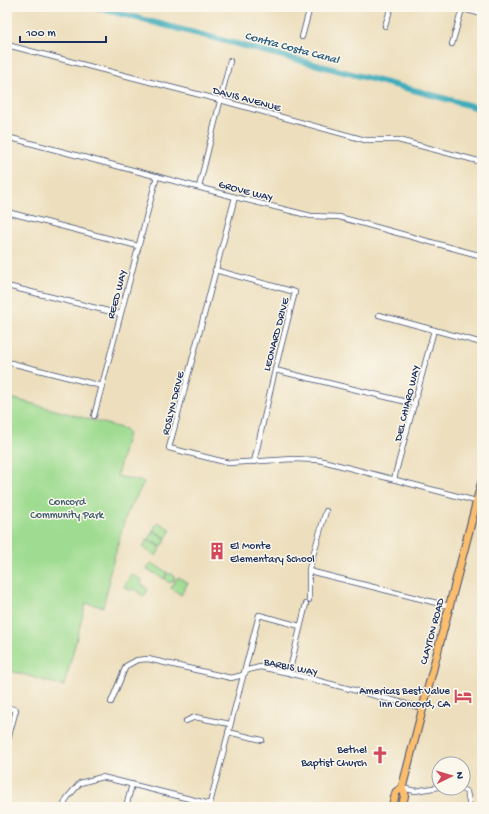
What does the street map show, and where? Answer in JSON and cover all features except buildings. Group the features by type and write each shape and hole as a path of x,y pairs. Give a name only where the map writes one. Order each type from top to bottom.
{"main road":[{"name":"CLAYTON ROAD","path":"402,807 405,794 402,788 482,480"},
{"name":"CLAYTON ROAD","path":"392,807 396,792 402,788"}],"street":[{"path":"302,37 310,7"},
{"path":"386,26 391,7"},
{"path":"456,7 482,14"},
{"path":"452,44 462,9"},
{"name":"DAVIS AVENUE","path":"7,45 220,100 365,140 398,140 482,162"},
{"path":"199,187 230,61"},
{"name":"GROVE WAY","path":"7,137 310,216 338,217 482,256"},
{"name":"REED WAY","path":"94,416 157,176"},
{"name":"ROSLYN DRIVE","path":"236,197 215,270 169,448 229,463 293,459 319,460 476,501"},
{"path":"7,212 138,246"},
{"name":"LEONARD DRIVE","path":"215,270 296,292 275,370 254,462"},
{"path":"7,286 120,314"},
{"path":"379,315 482,343"},
{"name":"DEL CHIARO WAY","path":"394,480 434,330"},
{"path":"7,362 102,386"},
{"path":"275,370 415,404"},
{"path":"289,673 307,602 309,571 326,511"},
{"path":"309,571 449,606"},
{"path":"63,807 67,798 80,783 102,777 210,806 259,615 300,626"},
{"name":"BARBIS WAY","path":"111,702 126,666 137,660 148,659 231,678 243,675 248,670 260,667 289,673 422,708"},
{"path":"7,707 16,710 7,743"},
{"path":"186,721 195,717 230,724"},
{"path":"228,732 262,740"},
{"path":"126,807 132,784"},
{"path":"402,788 415,790 431,788"},
{"path":"468,796 470,807"}],"green space":[{"name":"Concord Community Park","path":"7,397 125,429 128,433 117,476 144,482 126,516 108,579 110,580 103,607 86,603 64,686 7,670"},
{"path":"158,522 171,530 166,538 153,530"},
{"path":"153,531 166,539 162,547 149,539"},
{"path":"147,540 161,547 156,556 143,548"},
{"path":"151,563 167,572 164,579 147,569"},
{"path":"131,574 142,580 141,584 148,589 144,597 133,588 131,591 124,587"},
{"path":"168,574 172,574 174,578 172,582 168,582 166,580 166,576"},
{"path":"178,577 188,583 181,595 171,588"}],"waterway":[{"name":"Contra Costa Canal","path":"95,7 482,109"}],"place":[{"name":"El Monte Elementary School","path":"217,551"},
{"name":"Americas Best Value Inn Concord, CA","path":"463,696"},
{"name":"Bethel Baptist Church","path":"380,755"}]}
